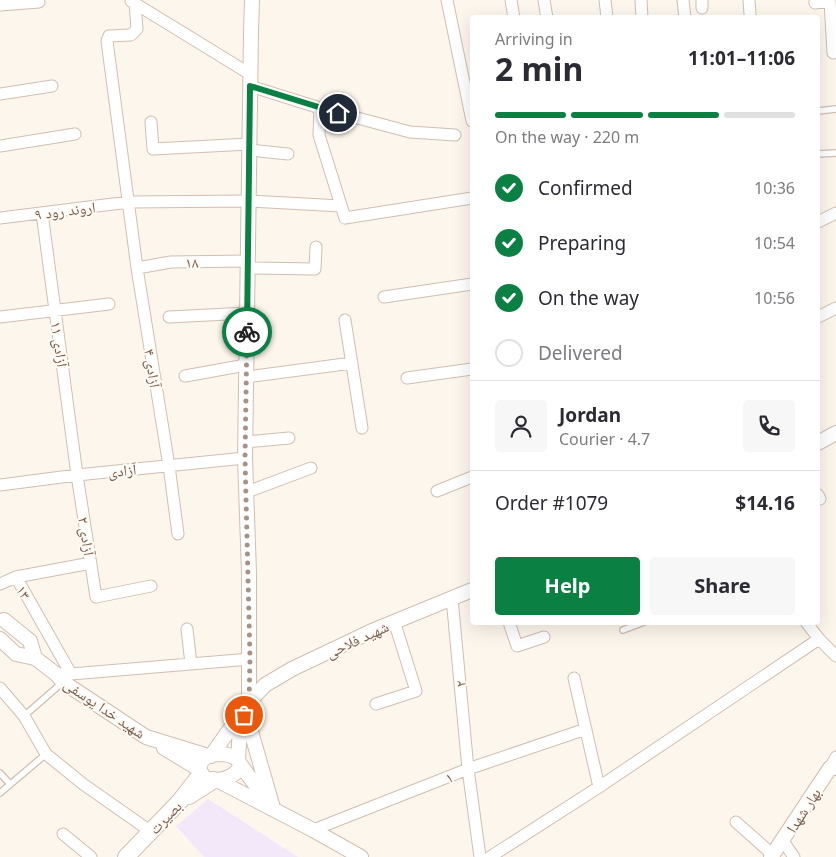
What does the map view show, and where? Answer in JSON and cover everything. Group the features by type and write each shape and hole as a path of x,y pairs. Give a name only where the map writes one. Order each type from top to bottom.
{"main road":[{"name":"بصیرت","path":"126,857 180,801 208,776"}],"street":[{"path":"252,0 245,442 250,658 249,702 250,728 273,808"},
{"path":"447,0 470,111"},
{"path":"512,0 514,15"},
{"path":"544,0 547,15"},
{"path":"606,0 606,15"},
{"path":"641,0 642,15"},
{"path":"684,0 686,15"},
{"path":"749,0 750,14"},
{"path":"815,0 815,3 830,1 833,53"},
{"path":"2,3 39,2"},
{"path":"132,2 250,80 320,108 410,132 455,135"},
{"name":"آزادی ۴","path":"132,2 137,29 131,35 109,36 107,41 137,268 178,534"},
{"path":"0,94 52,86"},
{"path":"320,108 319,135 345,218 470,198"},
{"path":"151,122 153,149 249,147 288,154"},
{"path":"0,146 75,134"},
{"name":"اروند رود ۹","path":"0,218 129,202 248,201 341,206"},
{"name":"آزادی ۱۱","path":"42,213 77,475"},
{"path":"820,221 836,213"},
{"name":"۱۸","path":"137,268 171,262 315,269 316,247"},
{"path":"384,297 470,284"},
{"path":"0,317 109,304"},
{"path":"820,316 836,308"},
{"path":"169,318 247,312"},
{"path":"345,320 362,428"},
{"path":"185,376 352,363"},
{"path":"407,378 470,369"},
{"path":"820,439 836,433"},
{"path":"245,442 289,438"},
{"name":"آزادی","path":"0,485 77,475 245,458"},
{"path":"247,492 311,468"},
{"name":"آزادی ۲","path":"77,475 96,597 151,586"},
{"path":"437,492 470,478"},
{"name":"۱۳","path":"63,677 16,577 91,563"},
{"path":"0,584 16,577"},
{"name":"شهید فلاحی","path":"209,756 249,702 265,686 292,669 394,621 470,591"},
{"name":"۲","path":"452,598 468,769 480,857"},
{"name":"شهید خدا یوسفی","path":"1,618 30,641 36,658"},
{"path":"376,704 416,691 394,621"},
{"path":"510,625 517,646 544,637"},
{"path":"808,625 836,656"},
{"path":"187,629 191,664"},
{"name":"شهید خدا یوسفی","path":"0,639 16,654 36,658 146,737 209,756"},
{"path":"490,857 600,787 819,639"},
{"path":"63,677 250,658"},
{"path":"574,678 600,787"},
{"path":"0,688 24,716 46,754 83,784 150,831"},
{"path":"249,702 240,729 239,761 238,771 227,779 208,776 200,765 209,756 224,754 239,761 273,808"},
{"name":"۱","path":"313,830 468,769 586,729"},
{"path":"146,737 208,776 273,808 353,855"},
{"name":"بهار شهدا","path":"772,856 834,765"},
{"path":"736,822 772,856"},
{"path":"63,834 91,857"},
{"path":"783,841 794,857"}],"lane":[{"path":"820,111 836,109"},
{"path":"820,154 836,153"},
{"path":"624,630 636,625"},
{"path":"24,716 63,677"},
{"path":"0,793 46,754"},
{"path":"0,772 10,784"}],"shaded area":[{"path":"208,799 298,857 204,857 176,826"}],"way so far":[{"path":"244,715 249,702 250,658 245,458 247,332"}],"route":[{"path":"247,332 250,86 338,113"}]}
